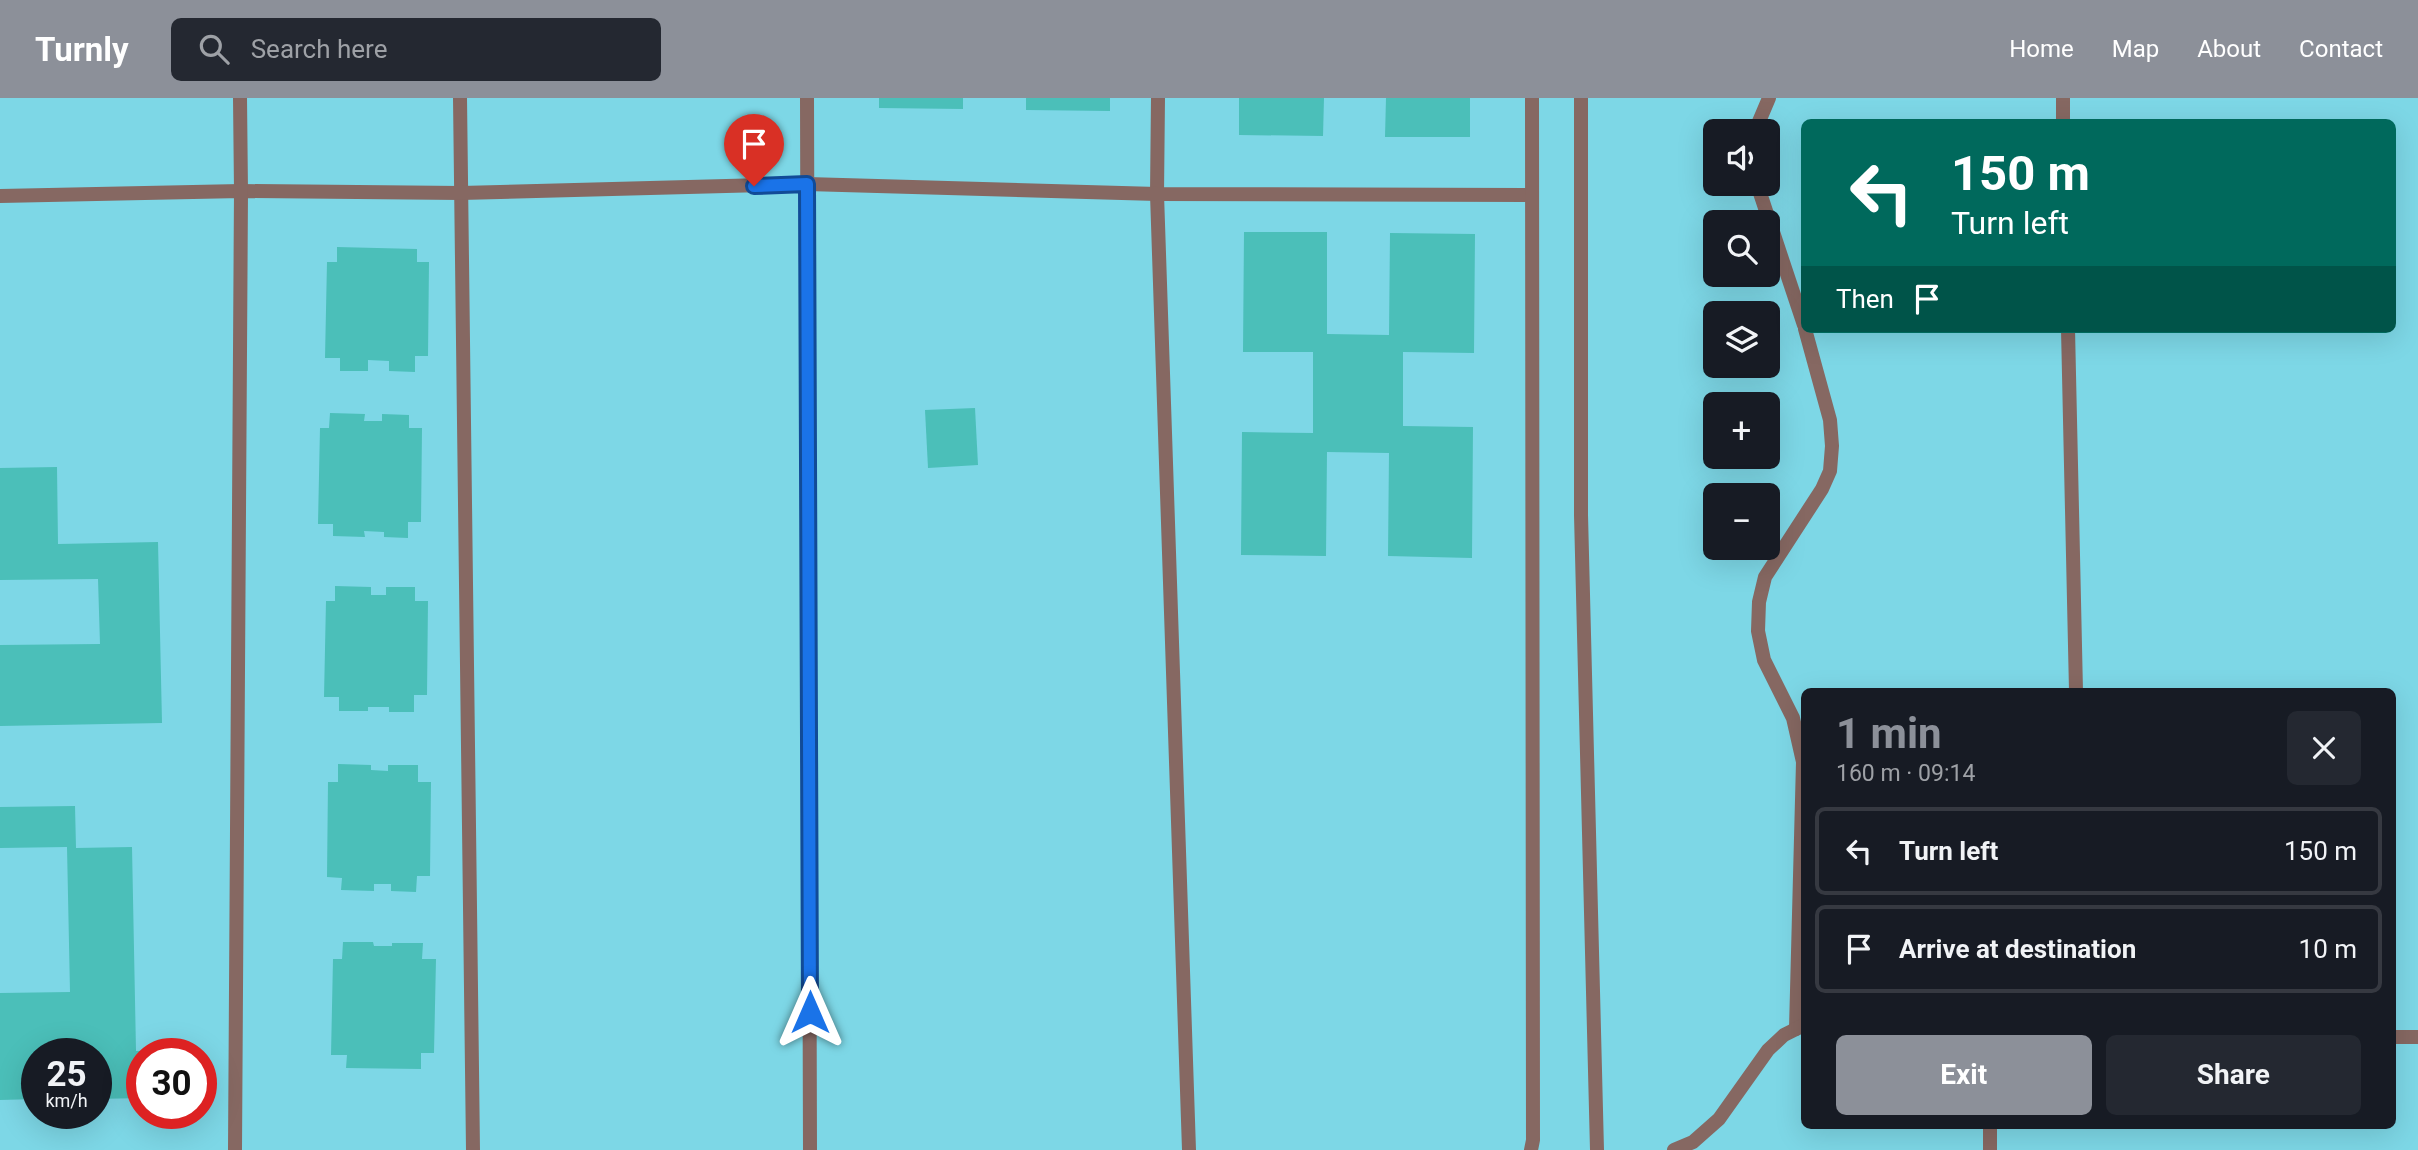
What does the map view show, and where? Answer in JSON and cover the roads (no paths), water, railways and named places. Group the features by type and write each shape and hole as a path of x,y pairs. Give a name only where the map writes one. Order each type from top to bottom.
{"street":[{"path":"235,1150 240,98"},
{"path":"460,98 473,1150"},
{"path":"807,98 810,1150"},
{"path":"1158,98 1157,194 1189,1150"},
{"path":"1531,1150 1532,98"},
{"path":"1581,98 1581,515 1597,1150"},
{"path":"1760,119 1769,98"},
{"path":"2063,98 2063,119"},
{"path":"0,195 241,191 461,193 807,184 1157,194 1532,195"},
{"path":"1762,196 1801,315"},
{"path":"1801,753 1793,718 1764,660 1758,622 1765,577 1822,489 1830,471 1830,420 1807,333"},
{"path":"2068,333 2076,688"},
{"path":"1674,1150 1693,1142 1719,1119 1768,1049 1784,1035 1800,1027 1801,939"},
{"path":"2396,1037 2418,1037"},
{"path":"1990,1129 1990,1150"}]}
